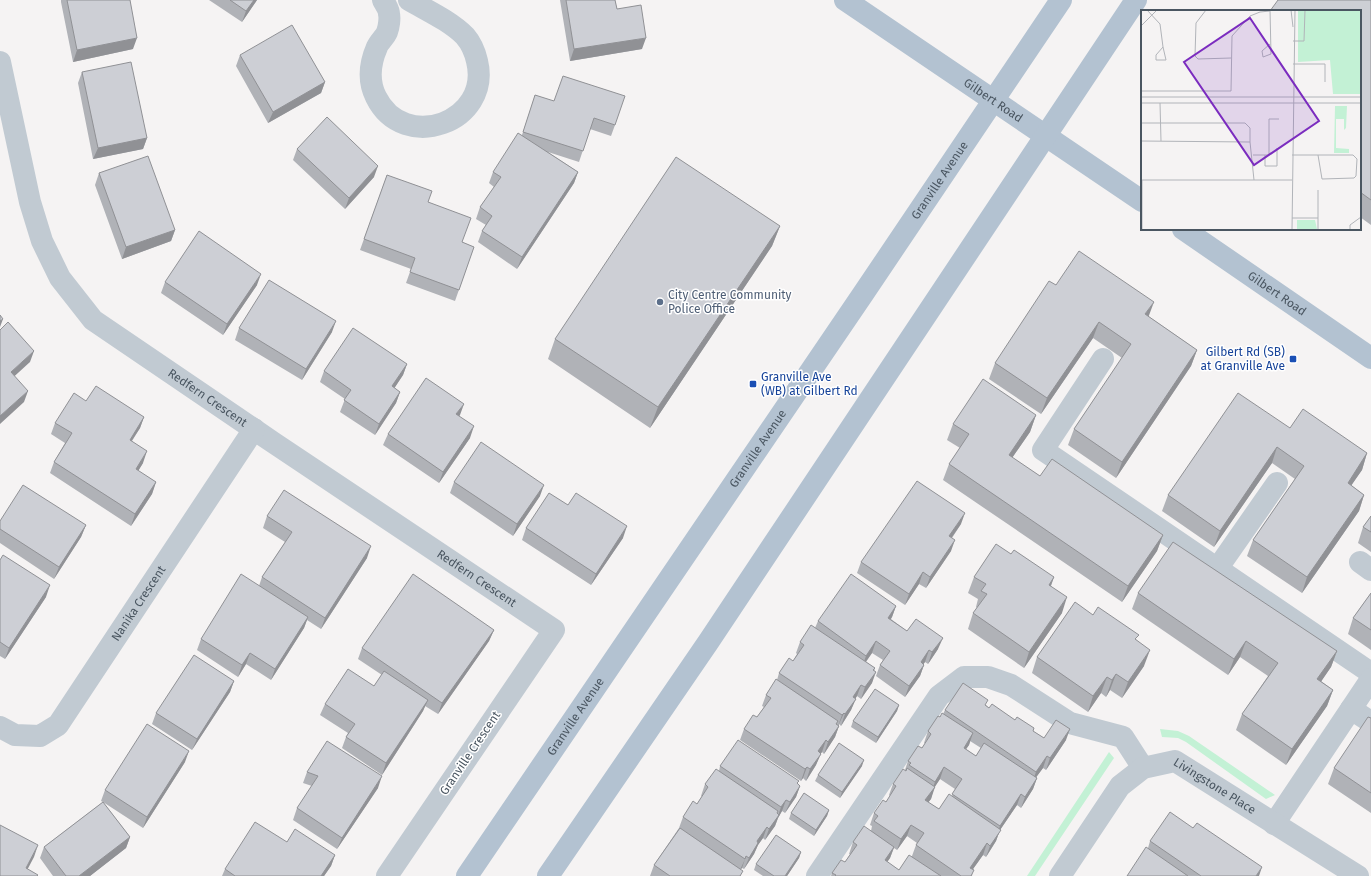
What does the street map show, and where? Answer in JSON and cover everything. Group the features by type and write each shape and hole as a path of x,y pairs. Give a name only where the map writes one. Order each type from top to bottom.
{"main road":[{"name":"Gilbert Road","path":"845,0 934,62 1141,199"},
{"name":"Granville Avenue","path":"467,876 867,288 1060,0"},
{"path":"548,876 713,635 1136,0"},
{"name":"Gilbert Road","path":"1184,230 1371,358"}],"street":[{"path":"383,0 390,12 387,32 377,46 371,62 371,80 376,97 386,111 400,121 415,127 432,127 448,122 462,113 472,100 478,84 479,68 475,51 466,37 453,26 409,0"},
{"name":"Redfern Crescent","path":"0,62 30,202 42,241 60,278 93,320 254,430 554,630"},
{"path":"1103,359 1043,450 1371,673"},
{"name":"Nanika Crescent","path":"0,727 15,735 40,736 58,725 254,430"},
{"path":"1217,569 1277,483"},
{"name":"Granville Crescent","path":"387,876 554,630"},
{"path":"817,876 939,696 964,677 988,677 1011,685 1070,723 1123,737 1143,768"},
{"path":"1274,824 1371,679"},
{"path":"1351,709 1371,722"},
{"name":"Livingstone Place","path":"1060,876 1120,786 1143,768 1175,761 1358,876"}],"green space":[{"path":"1160,729 1178,731 1189,736 1275,795 1266,799 1186,742 1178,738 1162,737"},
{"path":"1109,752 1114,758 1035,876 1027,876"}],"building":[{"path":"67,0 130,0 137,38 77,50"},
{"path":"230,0 254,0 246,11"},
{"path":"566,0 615,0 617,9 641,5 646,38 574,49"},
{"path":"1278,0 1371,0 1371,200 1361,193 1361,10 1271,10"},
{"path":"292,25 325,82 273,112 240,55"},
{"path":"131,62 147,138 98,148 82,72"},
{"path":"563,76 625,96 615,125 594,118 583,151 523,132 535,95 554,101"},
{"path":"327,117 378,166 349,198 297,149"},
{"path":"518,133 578,172 522,257 482,231 492,216 480,207 501,177 493,172"},
{"path":"148,156 175,230 126,247 99,173"},
{"name":"City Centre Community Police Office","path":"676,157 780,226 658,407 555,339"},
{"path":"387,175 432,191 428,202 471,218 462,242 474,247 459,290 410,272 415,258 364,239"},
{"path":"199,231 261,274 227,324 165,282"},
{"path":"1079,251 1154,302 1145,314 1197,350 1122,462 1074,429 1131,344 1099,322 1047,398 995,363 1049,281 1056,285"},
{"path":"269,280 336,321 306,369 239,328"},
{"path":"8,322 34,351 11,372 28,391 0,416 0,330"},
{"path":"353,328 407,364 392,386 400,392 379,424 344,400 351,390 324,371"},
{"path":"426,378 464,404 456,414 474,426 443,472 388,434"},
{"path":"983,379 1036,415 1009,455 1040,476 1052,459 1163,535 1128,586 949,464 969,434 953,424"},
{"path":"96,386 144,417 130,440 147,451 136,469 156,482 135,514 54,462 72,433 55,423 74,393 86,401"},
{"path":"1238,393 1290,428 1303,409 1367,453 1348,483 1364,495 1307,577 1253,540 1304,466 1277,447 1220,531 1168,495"},
{"path":"481,442 544,485 517,524 454,482"},
{"path":"917,481 965,513 949,536 955,540 930,577 923,572 909,594 861,562"},
{"path":"23,485 86,525 59,567 0,529 0,521"},
{"path":"284,490 371,546 325,618 262,577 292,532 267,516"},
{"path":"549,493 568,505 576,493 627,526 596,574 526,528"},
{"path":"1371,516 1371,532 1363,527"},
{"path":"1173,542 1337,651 1317,679 1333,690 1292,749 1242,714 1278,663 1246,641 1234,659 1138,593"},
{"path":"996,544 1011,554 1014,550 1054,577 1049,585 1067,597 1029,652 973,613 987,594 981,591 986,584 974,577"},
{"path":"3,555 50,585 9,648 0,642 0,560"},
{"path":"241,574 308,617 275,669 250,653 242,665 201,639"},
{"path":"413,574 494,630 442,703 362,648"},
{"path":"851,574 896,606 888,618 907,631 916,619 943,638 932,652 929,650 921,662 924,665 909,686 880,665 890,651 876,641 866,656 818,621"},
{"path":"1371,593 1371,630 1353,618"},
{"path":"1075,602 1093,615 1098,607 1139,635 1135,639 1150,650 1128,682 1116,674 1112,680 1107,677 1093,696 1037,657"},
{"path":"811,625 875,668 873,670 876,672 865,687 861,685 853,697 856,699 845,714 844,713 842,715 779,673 789,658 793,661 804,645 800,642"},
{"path":"194,655 234,681 197,739 156,713"},
{"path":"348,669 374,686 384,671 428,700 386,763 346,737 355,724 325,704"},
{"path":"776,679 838,721 836,724 839,726 828,742 826,740 818,751 821,754 810,769 807,767 805,769 744,729 753,715 757,717 771,698 766,695"},
{"path":"963,683 988,700 985,705 989,708 992,704 1015,720 1017,717 1034,728 1033,731 1044,738 1056,720 1070,729 1050,758 1047,756 1036,772 945,710"},
{"path":"875,689 899,705 878,737 853,721"},
{"path":"942,713 973,733 964,748 976,756 984,743 1037,778 1025,797 1021,794 1000,826 952,794 962,779 944,767 935,782 909,765 911,763 908,761 918,746 922,748 931,734 928,731 938,716 940,717"},
{"path":"1368,717 1371,718 1371,793 1334,768"},
{"path":"147,724 189,751 147,817 105,790"},
{"path":"738,740 799,781 797,783 800,786 790,802 786,800 781,807 720,766"},
{"path":"327,741 382,776 342,838 297,808 318,776 307,772"},
{"path":"839,743 864,760 842,792 818,775"},
{"path":"907,768 935,787 925,800 939,809 949,794 1001,830 990,846 987,843 970,868 974,870 971,876 961,876 916,845 924,833 911,825 901,839 874,821 878,816 874,813 883,800 886,802 896,786 893,784 903,769 906,771"},
{"path":"716,769 778,811 777,813 779,815 769,829 767,827 757,841 758,843 749,858 746,856 745,859 683,817 693,801 697,804 708,787 705,784"},
{"path":"804,793 829,810 816,830 791,813"},
{"path":"103,802 130,837 79,876 66,876 44,847"},
{"path":"1170,812 1193,828 1197,823 1262,867 1256,876 1201,876 1150,841"},
{"path":"255,822 287,842 295,829 335,855 321,876 235,876 225,869"},
{"path":"0,825 38,845 26,868 38,875 37,876 0,876"},
{"path":"864,826 894,847 885,860 899,870 909,855 941,876 835,876 836,875 832,873 841,860 845,862 857,845 853,842"},
{"path":"680,828 743,871 740,876 670,876 654,865"},
{"path":"776,835 801,852 785,876 774,876 756,864"},
{"path":"1146,847 1188,876 1127,876"}],"place":[{"name":"City Centre Community Police Office","path":"660,302"},
{"name":"Gilbert Rd (SB) at Granville Ave","path":"1293,359"},
{"name":"Granville Ave (WB) at Gilbert Rd","path":"753,384"}]}
